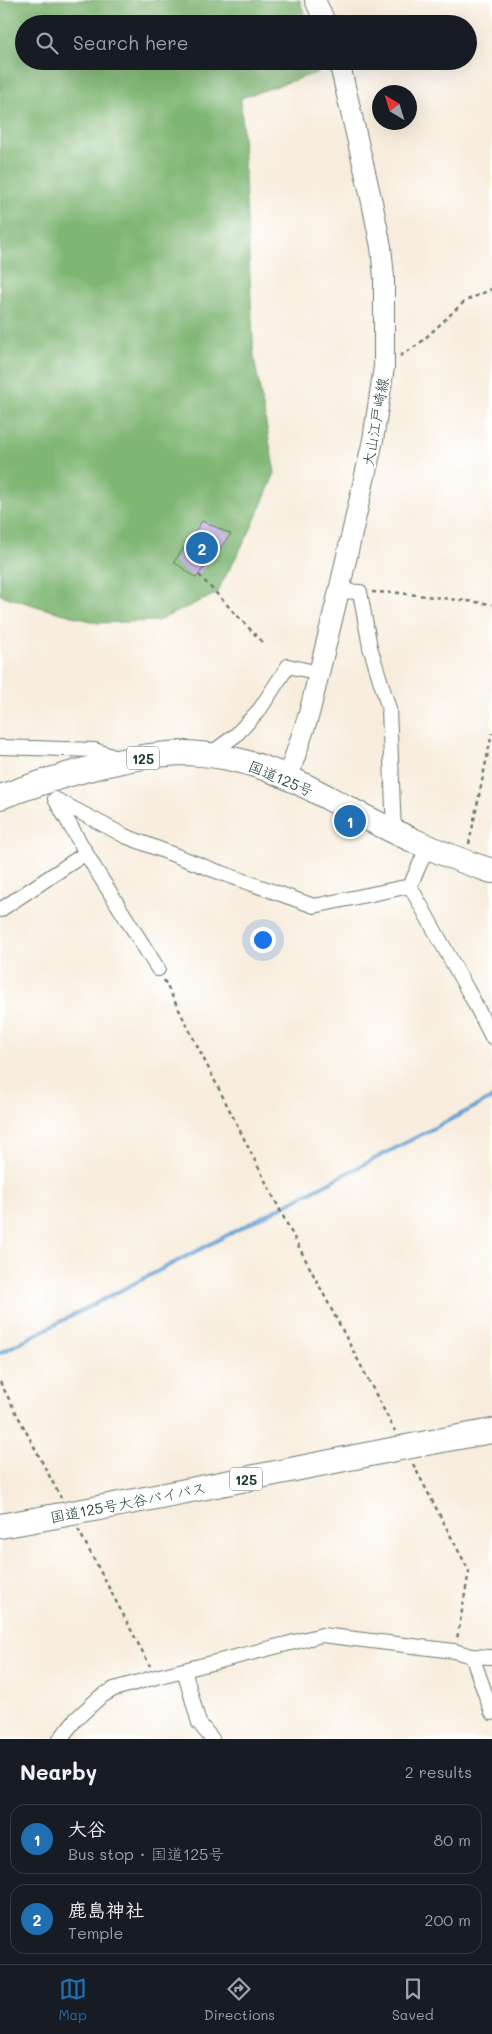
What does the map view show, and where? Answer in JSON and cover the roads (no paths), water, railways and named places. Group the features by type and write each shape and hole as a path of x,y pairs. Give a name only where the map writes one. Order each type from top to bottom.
{"highway":[{"name":"国道125号","path":"0,797 50,790 126,761 160,755 187,753 209,755 253,764 288,777 426,848 492,871"},
{"name":"国道125号大谷バイパス","path":"0,1526 492,1431"}],"main road":[{"path":"315,0 322,15"},
{"name":"大山江戸崎線","path":"288,777 309,714 339,591 373,440 384,367 385,285 381,247 341,70"}],"street":[{"path":"339,591 360,592 370,647 389,709 394,832"},
{"path":"209,755 242,728 260,709 288,666 319,673"},
{"path":"0,747 95,750 126,761"},
{"path":"50,790 86,853 158,969"},
{"path":"50,790 125,836 314,906 410,886"},
{"path":"410,886 426,848"},
{"path":"0,910 86,853"},
{"path":"410,886 492,1037"},
{"path":"60,1739 75,1720 100,1697 114,1689 322,1635 454,1651 472,1656 492,1657"},
{"path":"472,1656 492,1713"},
{"path":"184,1670 199,1723 212,1739"}],"waterway":[{"path":"0,1353 492,1098"}],"place":[{"name":"鹿島神社","path":"202,548"},
{"name":"大谷","path":"350,821"}]}
